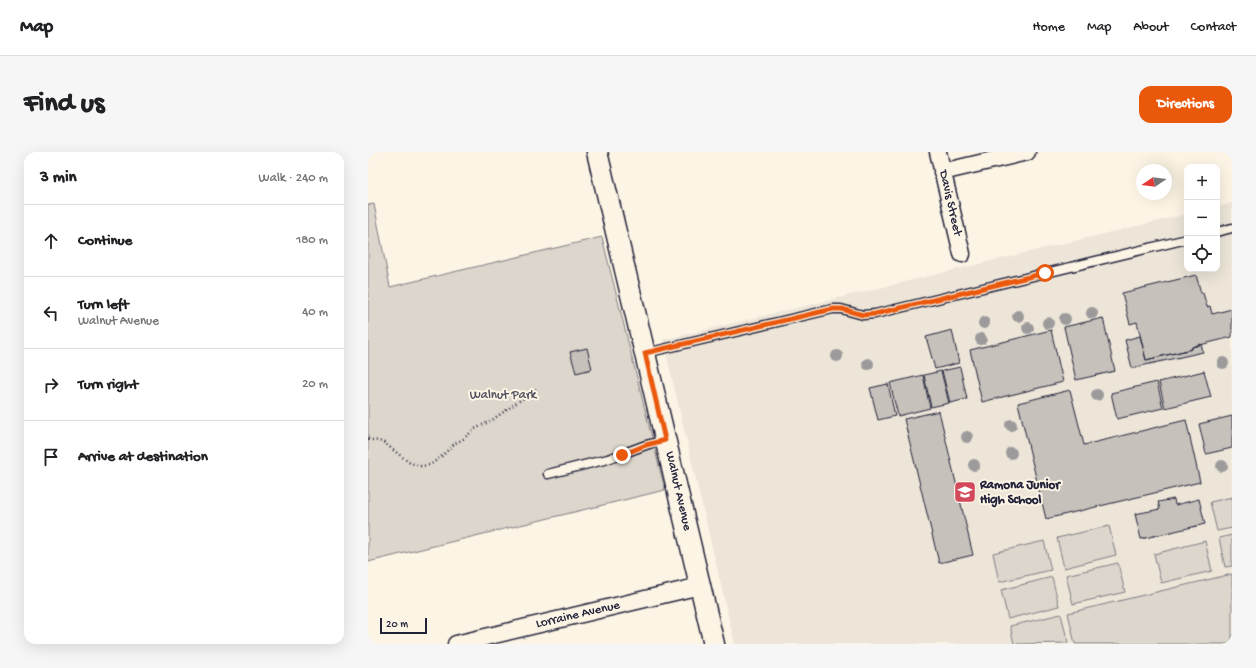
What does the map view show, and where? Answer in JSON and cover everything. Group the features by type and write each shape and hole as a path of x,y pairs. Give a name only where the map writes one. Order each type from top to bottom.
{"street":[{"name":"Walnut Avenue","path":"597,152 714,644"},
{"name":"Davis Street","path":"938,152 962,254"},
{"path":"942,172 1027,152"},
{"name":"Lorraine Avenue","path":"456,644 700,586"}],"lane":[{"path":"1220,231 1232,228"},
{"path":"645,353 833,309 842,309 863,315 875,314 1184,240"},
{"path":"548,474 608,460 646,445 665,440"}],"path":[{"path":"368,439 383,442 410,463 421,466 430,465 442,457 454,444 463,440 475,429 492,420 538,388"}],"shaded area":[{"name":"Ramona Junior High School","path":"1232,203 1232,644 735,644 663,340 1184,215 1184,272 1220,272 1220,206"}],"green space":[{"name":"Walnut Park","path":"374,204 390,287 602,237 665,490 368,562 368,205"},
{"path":"1232,497 1232,528 1217,531 1210,502"},
{"path":"1109,526 1116,555 1064,568 1057,538"},
{"path":"1232,535 1232,566 1225,567 1219,538"},
{"path":"1044,541 1051,570 999,582 993,553"},
{"path":"1205,541 1212,571 1161,583 1154,554"},
{"path":"1118,563 1125,592 1073,604 1066,575"},
{"path":"1232,574 1232,644 1075,644 1068,613"},
{"path":"1052,577 1059,606 1008,619 1001,590"},
{"path":"1061,614 1068,643 1014,644 1010,626"}],"building":[{"path":"1196,275 1201,293 1203,293 1207,307 1210,306 1212,314 1232,309 1232,337 1192,347 1192,349 1146,360 1137,322 1130,324 1122,293"},
{"path":"1103,318 1115,371 1076,380 1064,327"},
{"path":"952,330 959,363 935,369 926,337"},
{"path":"1051,330 1063,382 982,402 970,350"},
{"path":"1140,336 1146,360 1192,349 1192,347 1201,344 1203,352 1132,368 1125,340"},
{"path":"587,348 592,369 576,373 570,352"},
{"path":"960,367 967,399 950,403 942,371"},
{"path":"941,371 949,403 931,407 924,375"},
{"path":"1204,371 1211,397 1165,408 1159,382"},
{"path":"923,375 930,408 898,416 890,383"},
{"path":"1157,382 1163,408 1117,419 1111,393"},
{"path":"888,384 895,416 878,420 870,388"},
{"path":"1070,390 1084,445 1186,420 1200,482 1046,519 1018,403"},
{"path":"939,411 973,555 939,563 904,419"},
{"path":"1232,416 1232,448 1206,454 1199,424"},
{"path":"1174,499 1175,505 1199,499 1205,524 1141,539 1135,514 1160,509 1158,502"}],"place":[{"name":"Ramona Junior High School","path":"965,492"}],"route":[{"path":"622,455 634,449 665,440 645,353 833,309 842,309 863,315 875,314 1045,273"}]}
